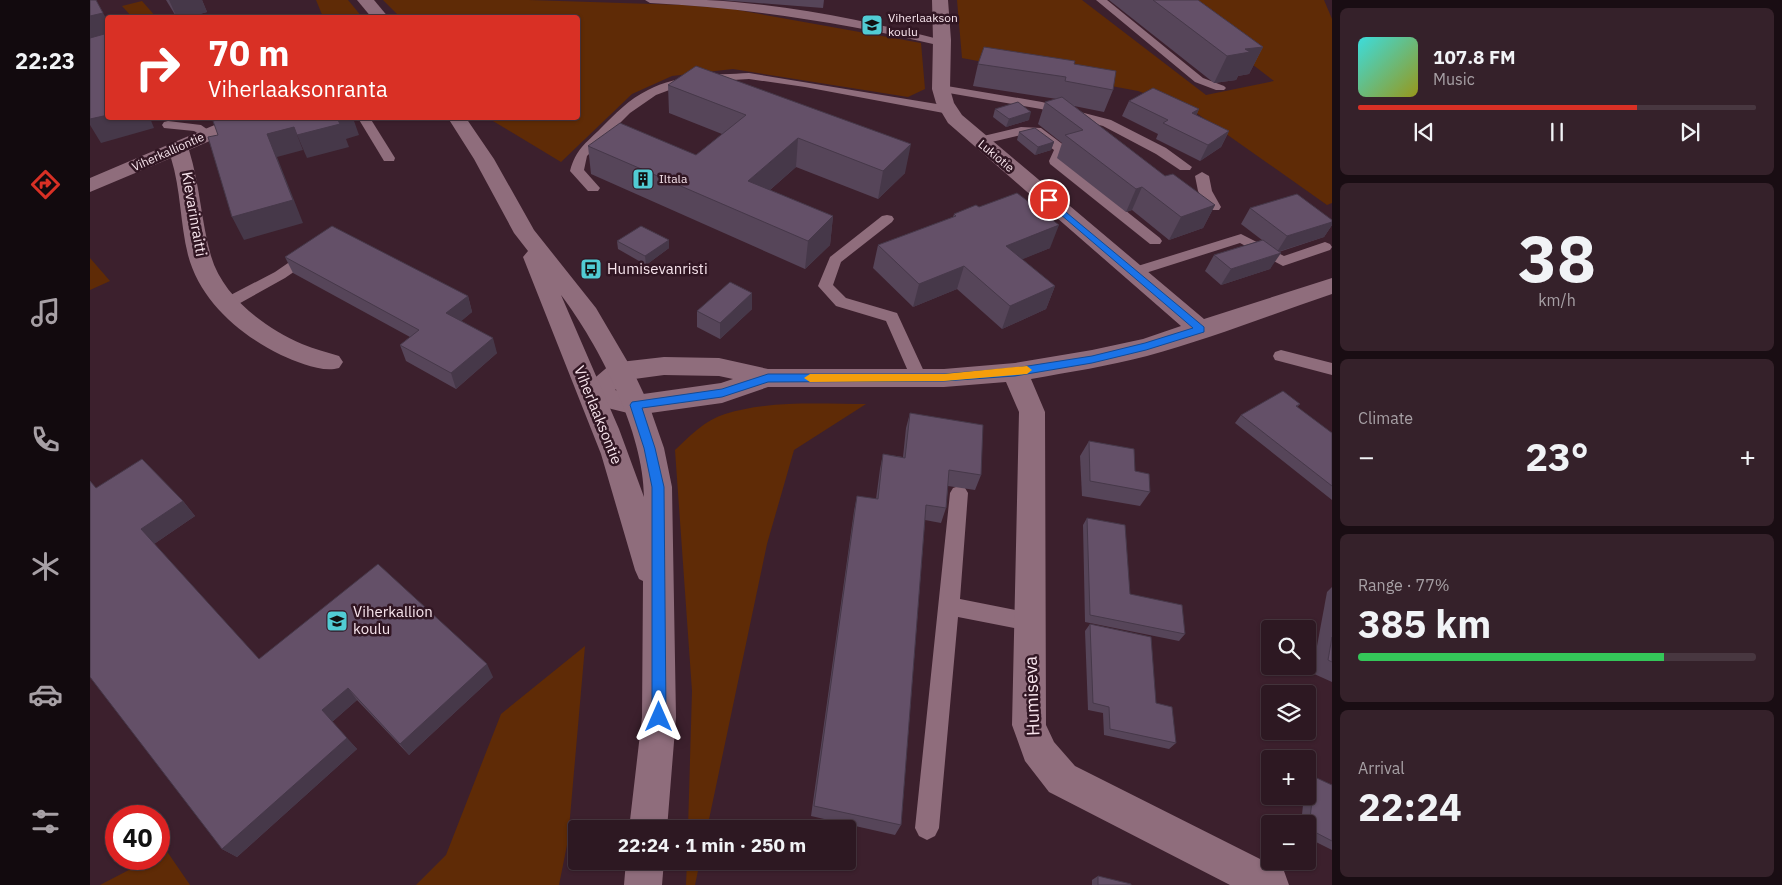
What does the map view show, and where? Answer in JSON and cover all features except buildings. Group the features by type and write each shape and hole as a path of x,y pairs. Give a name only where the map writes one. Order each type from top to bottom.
{"street":[{"path":"365,0 379,15"},
{"name":"Lukiotie","path":"940,0 942,43 941,89 944,103 955,119 1201,330"},
{"name":"Viherkalliontie","path":"90,186 241,120"},
{"name":"Viherlaaksontie","path":"458,120 484,159 526,233 584,308 620,371 636,405 650,448 658,487 659,717 649,820"},
{"name":"Kievarinraitti","path":"178,148 186,168 200,258 211,283 243,320 288,348 330,362"},
{"name":"Viherlaaksontie","path":"526,233 556,314 592,395 616,456 659,600"},
{"path":"592,395 620,371 664,366 719,367 768,378 919,378 1015,372 1092,360 1146,347 1332,286"},
{"name":"Humiseva","path":"1015,372 1032,412 1029,725 1033,743 1046,763 1062,779 1270,885"},
{"path":"592,395 636,405 722,393 768,378"},
{"path":"643,885 644,870"}],"lane":[{"path":"650,0 701,1 824,17 942,43"},
{"path":"1101,0 1199,80 1220,88"},
{"path":"593,188 577,171 581,155 626,110 652,92 677,83 711,77 749,76 949,110"},
{"path":"941,89 1042,106 1106,123 1185,167"},
{"path":"365,120 389,158"},
{"path":"168,125 197,128 208,134"},
{"path":"979,141 1021,131 1037,131 1061,149 1056,155 1055,161 1155,241"},
{"path":"1202,176 1205,190 1214,206"},
{"path":"887,219 835,260 825,286 841,302 892,317 919,378"},
{"path":"1133,272 1241,238 1282,261 1325,246"},
{"path":"228,302 280,274 318,248"},
{"path":"1281,356 1332,369"},
{"path":"927,828 959,493"},
{"path":"949,606 1030,622"}],"shaded area":[{"path":"316,0 348,0 360,15 322,15"},
{"path":"383,0 529,0 683,5 732,9 921,43 925,89 908,97 733,69 672,76 632,94 561,162 491,120 580,120 580,15 398,15"},
{"path":"957,0 1082,0 1206,95 1274,81 1169,0 1324,0 1332,19 1332,203 1327,205 1195,112 1138,91 962,58"},
{"path":"142,1 154,15 130,15 122,6"},
{"path":"90,258 110,281 90,290"},
{"path":"795,404 866,404 794,450 767,544 709,820 688,820 692,691 675,450 698,429 711,420 725,414 759,407"},
{"path":"585,646 570,820 568,820 568,840 559,885 416,885 446,855 501,714"},
{"path":"170,856 190,885 100,885 129,870 170,870"},
{"path":"687,870 698,870 695,885 686,885"}],"slow traffic":[{"path":"810,378 944,378 1027,370"}],"place":[{"name":"Viherlaakson koulu","path":"872,25"},
{"name":"Iltala","path":"643,179"},
{"name":"Humisevanristi","path":"591,269"},
{"name":"Viherkallion koulu","path":"337,621"}],"route":[{"path":"659,717 658,487 650,448 636,405 722,393 768,378 944,378 1015,372 1092,360 1146,347 1201,330 1049,200"}]}
